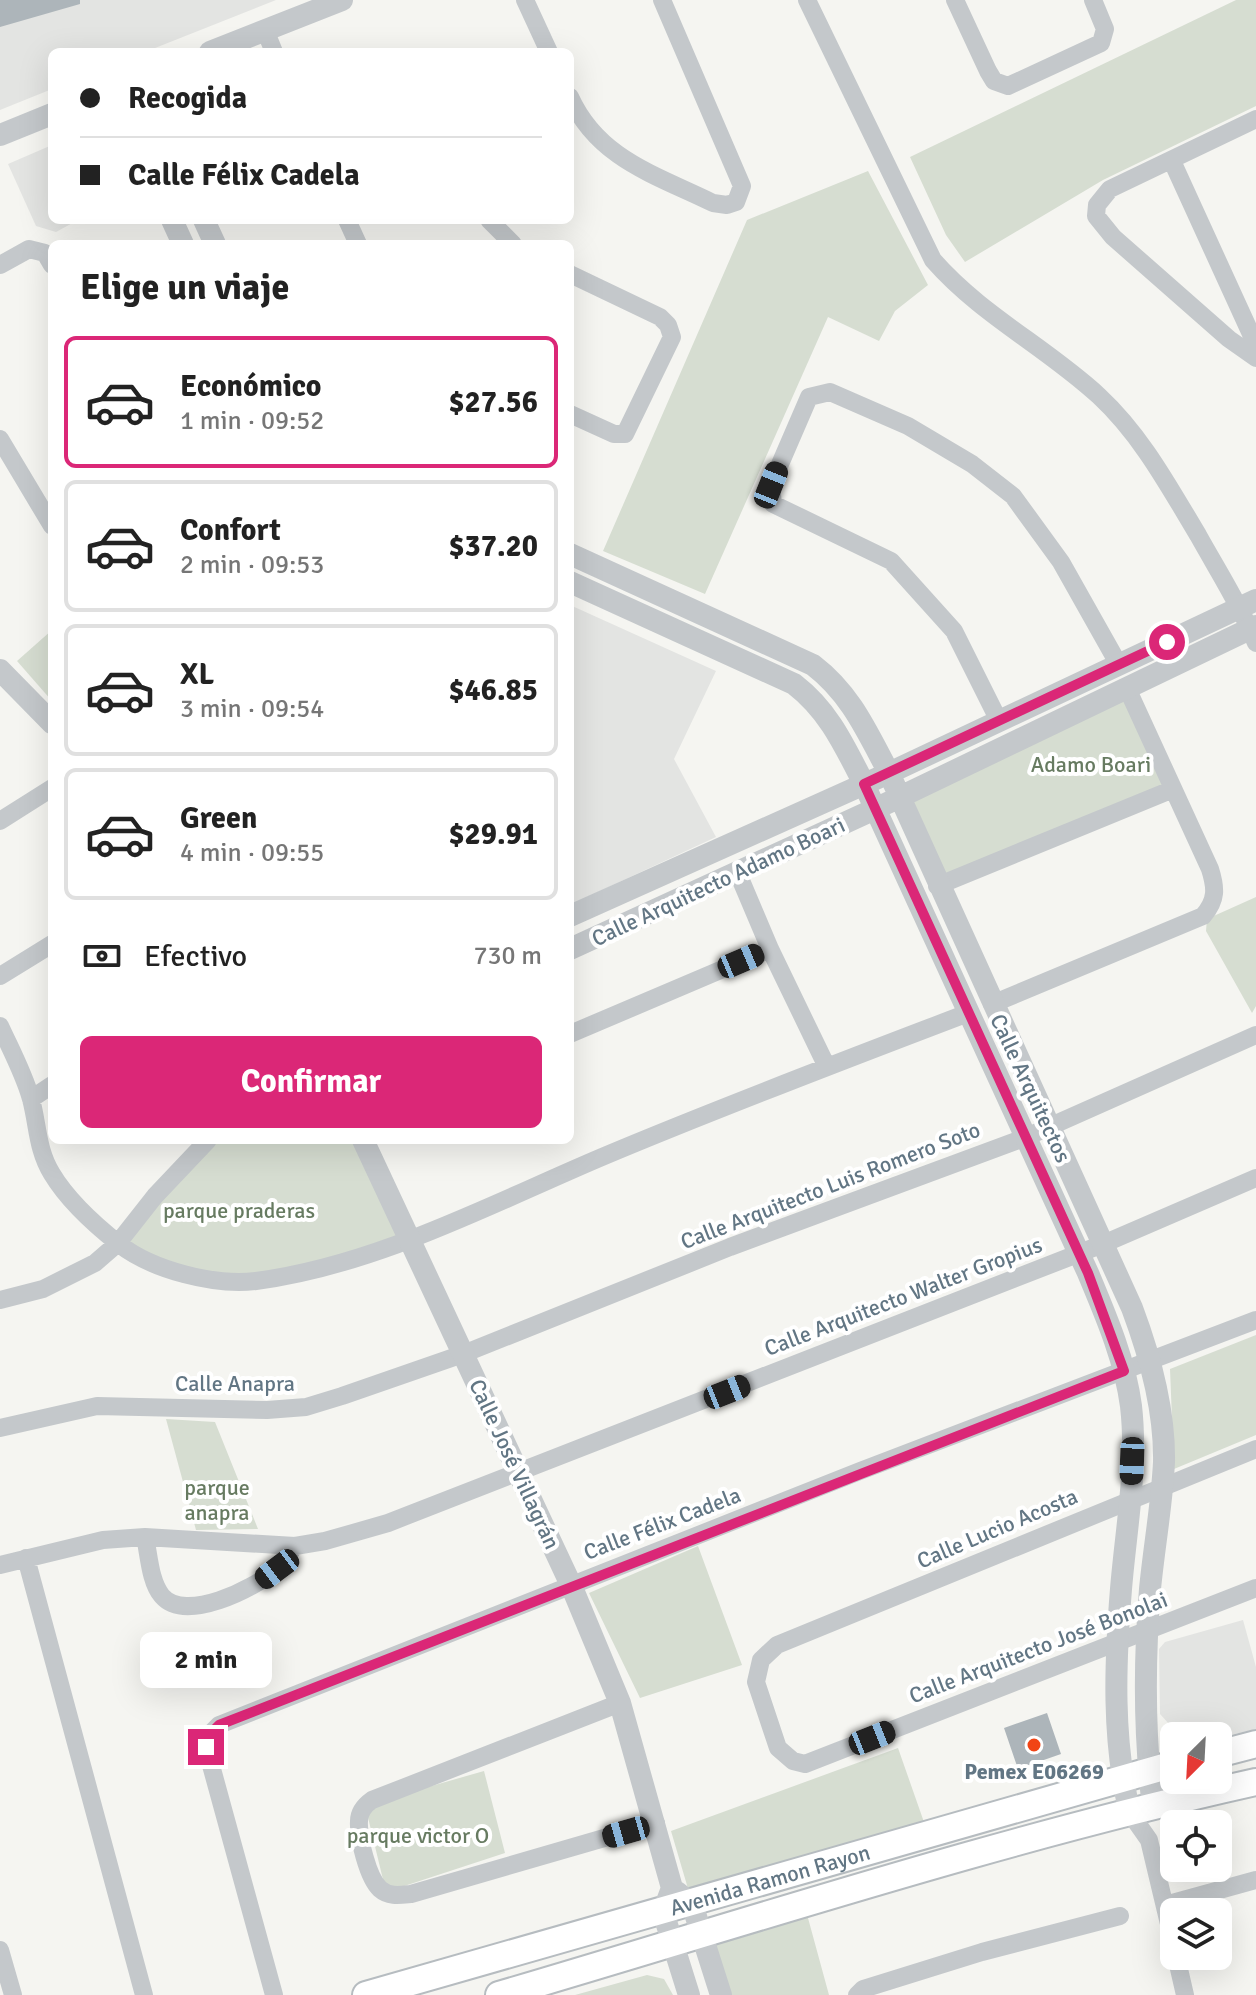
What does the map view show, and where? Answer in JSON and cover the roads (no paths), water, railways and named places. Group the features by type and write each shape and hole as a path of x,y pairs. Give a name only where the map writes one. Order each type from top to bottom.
{"main road":[{"path":"1232,1750 1256,1744"},
{"name":"Avenida Ramon Rayon","path":"366,1995 676,1901 1160,1767"},
{"name":"Avenida Ramon Rayon","path":"499,1995 898,1875 1256,1782"}],"street":[{"path":"220,48 342,0"},
{"path":"525,0 547,48"},
{"path":"574,104 591,134 622,158 713,203 727,205 736,202 742,186 662,0"},
{"path":"807,0 834,63 933,260 960,291 1097,394 1130,427 1252,621"},
{"path":"955,0 988,71 1000,85 1015,85 1101,43 1105,29 1093,0"},
{"path":"265,30 272,48"},
{"path":"0,135 48,116"},
{"path":"1256,119 1110,189 1097,205 1096,216 1113,237 1229,339 1256,358"},
{"path":"1172,161 1256,345"},
{"path":"493,224 509,240"},
{"path":"0,265 29,249 45,253 48,258"},
{"path":"574,276 660,317 672,331 670,344 625,434 614,434 574,416"},
{"path":"998,719 954,631 891,561 849,538 779,509 770,497 771,485 805,401 818,392 830,392 908,426 972,464 1013,496 1061,562 1119,665"},
{"path":"0,439 48,519"},
{"name":"Calle Arquitectos","path":"574,556 813,665 837,683 855,708 889,773 937,886 1132,1308 1150,1361 1160,1413 1164,1462 1145,1707 1160,1763"},
{"name":"Calle Arquitectos","path":"574,584 761,668 816,701 833,723 864,784 1079,1253 1107,1319 1124,1371 1131,1407 1131,1499 1116,1702 1121,1776 1141,1810"},
{"path":"644,615 655,591"},
{"name":"Calle Arquitecto Adamo Boari","path":"574,914 889,773 998,719 1119,665 1252,621"},
{"name":"Calle Arquitecto Adamo Boari","path":"574,947 875,809 1127,688 1252,621"},
{"path":"1,672 48,719"},
{"path":"992,1004 1203,916 1212,906 1215,885 1199,843 1171,790 1127,688"},
{"path":"937,886 1171,790"},
{"path":"0,821 48,791"},
{"path":"737,871 770,949 827,1067"},
{"path":"0,976 48,946"},
{"path":"574,1032 770,949"},
{"path":"0,1026 31,1099 38,1143 52,1174 118,1243 138,1257 195,1275 219,1280 253,1281 302,1273 408,1240 827,1067 968,1013"},
{"name":"Calle Arquitecto Luis Romero Soto","path":"463,1354 730,1247 1050,1128 1256,1035"},
{"path":"31,1099 48,1088"},
{"path":"0,1300 43,1289 72,1276 118,1243 155,1196 204,1144"},
{"name":"Calle José Villagrán","path":"365,1144 521,1473 620,1703 676,1901"},
{"path":"1103,1244 1256,1178"},
{"name":"Calle Arquitecto Walter Gropius","path":"0,1565 103,1540 145,1537 295,1546 388,1523 1103,1244"},
{"name":"Calle Félix Cadela","path":"274,1995 206,1747 210,1731 571,1585 1256,1320"},
{"name":"Calle Anapra","path":"0,1428 97,1406 267,1410 306,1407 463,1354"},
{"name":"Calle Lucio Acosta","path":"793,1761 778,1748 756,1682 761,1660 777,1645 1256,1449"},
{"path":"145,1537 155,1586 163,1598 179,1607 232,1596 255,1585 277,1569 295,1546"},
{"path":"26,1558 144,1995"},
{"name":"Calle Arquitecto José Bonolai","path":"793,1761 805,1764 1256,1588"},
{"path":"620,1703 372,1800 361,1813 360,1829 373,1878 386,1892 411,1894 656,1823"},
{"name":"Calle Arquitectos","path":"1141,1810 1160,1769"},
{"path":"1141,1810 1163,1898"},
{"path":"1190,1898 1256,1880"},
{"path":"676,1901 704,1933 721,1995"},
{"path":"676,1901 673,1944 689,1995"},
{"path":"857,1995 863,1989 982,1952 1120,1916"},
{"path":"0,1950 13,1995"},
{"path":"1179,1970 1185,1995"}],"place":[{"name":"Pemex E06269","path":"1034,1745"}],"park label":[{"name":"Adamo Boari","path":"1091,764"},
{"name":"parque praderas","path":"239,1210"},
{"name":"parque anapra","path":"217,1500"},
{"name":"parque victor O","path":"418,1835"}]}
